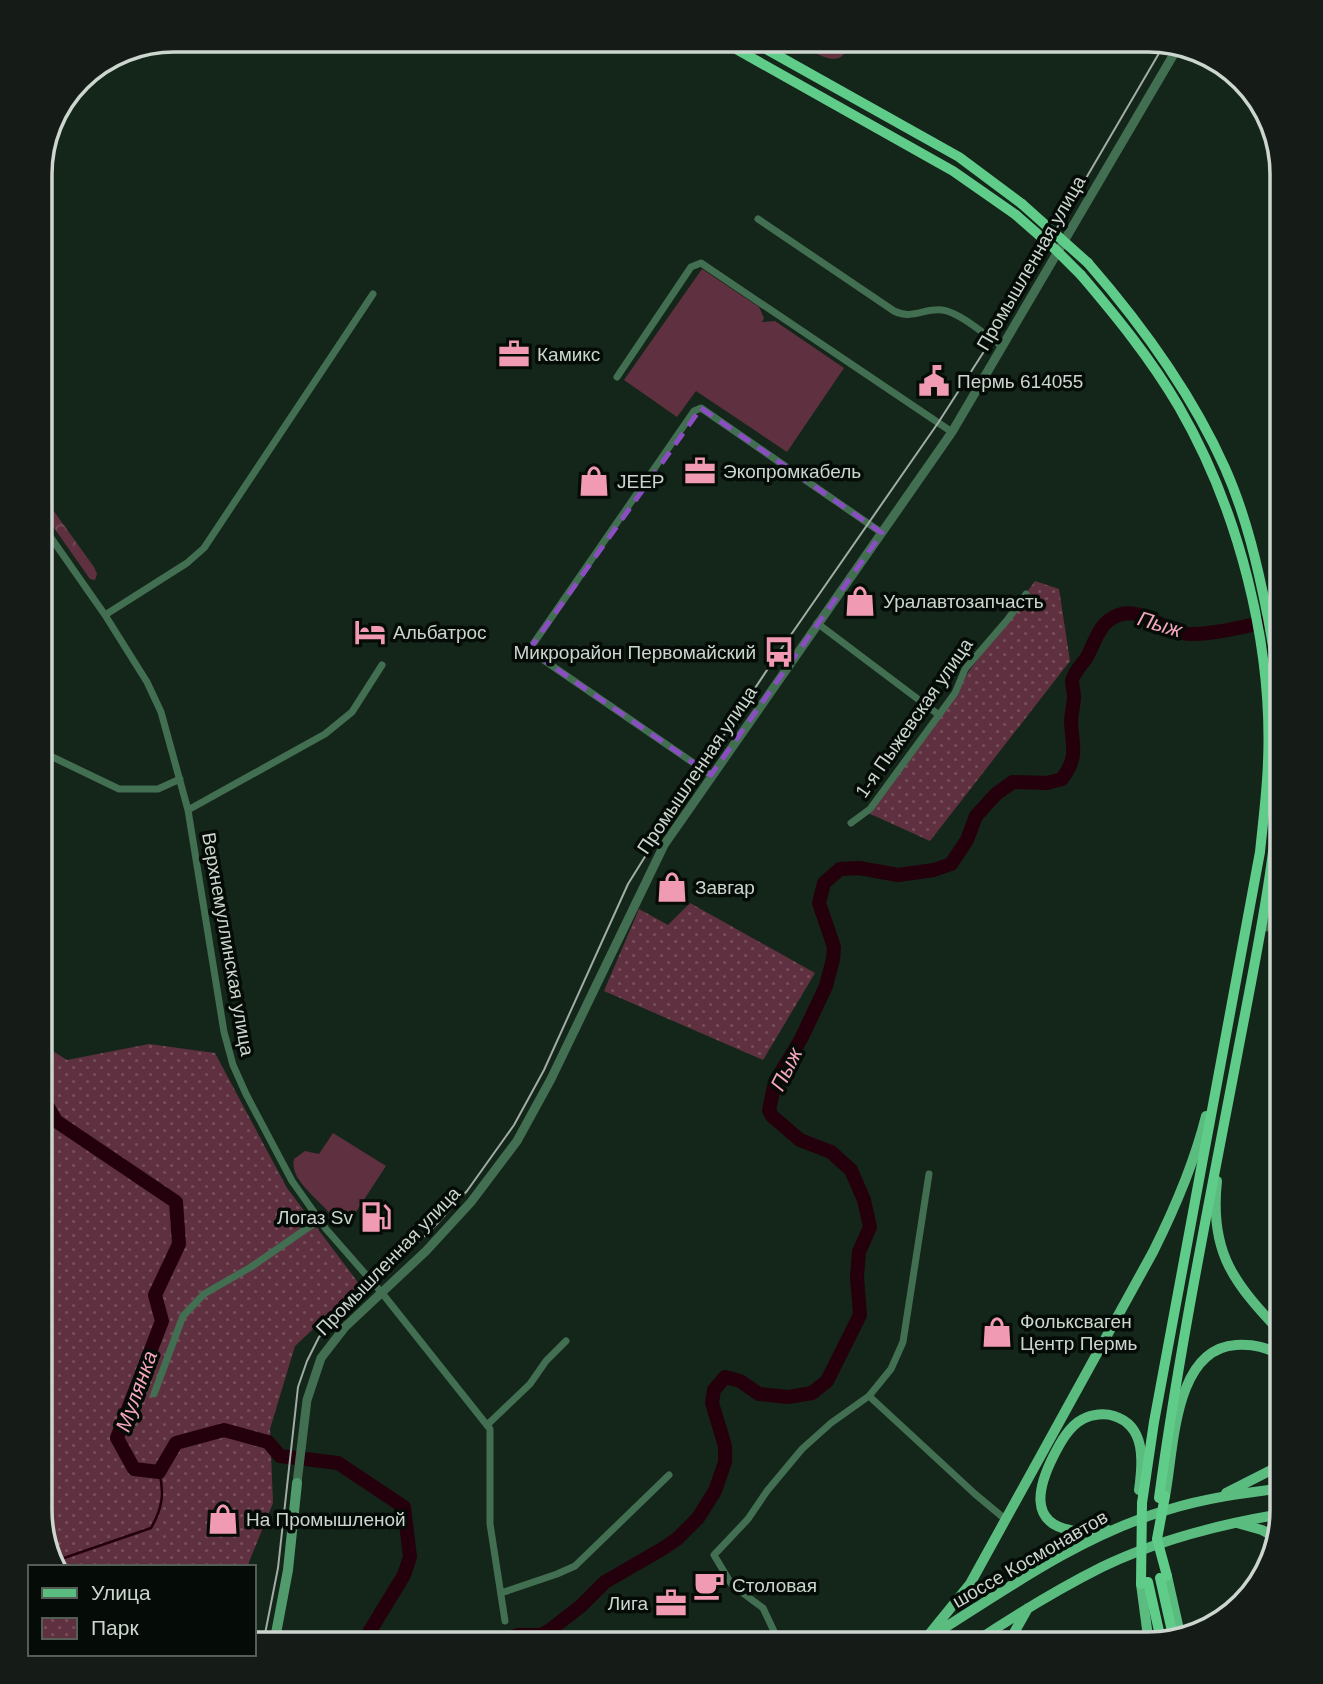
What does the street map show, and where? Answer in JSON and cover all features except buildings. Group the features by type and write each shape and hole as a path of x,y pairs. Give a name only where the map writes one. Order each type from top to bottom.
{"highway":[{"path":"742,53 953,171 1016,215 1081,275 1117,317 1149,362 1198,442 1227,510 1252,603 1261,652 1268,730 1266,793 1250,909 1216,1079 1140,1504 1145,1583 1158,1631"},
{"path":"773,53 959,157 1022,204 1088,263 1157,349 1210,437 1240,507 1255,556 1270,628"},
{"path":"1172,1629 1157,1539 1170,1418 1252,979 1270,866"}],"main road":[{"path":"931,1632 970,1584 1153,1252 1199,1145 1216,1079"},
{"path":"1223,1130 1216,1193 1217,1235 1228,1268 1270,1320"},
{"path":"1162,1497 1180,1404 1200,1363 1227,1346 1248,1344 1270,1350"},
{"path":"1111,1530 1073,1531 1060,1528 1044,1514 1040,1502 1040,1488 1046,1471 1062,1440 1081,1419 1110,1414 1124,1419 1134,1427 1142,1458 1140,1504"},
{"path":"1217,1497 1270,1470"},
{"name":"Промышленная улица","path":"276,1632 288,1570 297,1483"},
{"name":"шоссе Космонавтов","path":"939,1632 1021,1579 1111,1530 1166,1510 1217,1497 1270,1490"},
{"name":"шоссе Космонавтов","path":"990,1632 1029,1606 1104,1566 1180,1537 1235,1522 1270,1516"},
{"path":"1235,1522 1268,1533"},
{"path":"1163,1577 1178,1627"},
{"path":"1145,1583 1148,1632"},
{"path":"1015,1632 1029,1606"}],"street":[{"name":"Промышленная улица","path":"297,1483 303,1423 313,1377 321,1358 345,1327 426,1251 471,1202 517,1141 551,1079 664,845 952,432 1173,55"},
{"path":"758,219 894,311 908,316 935,310 950,312 1003,347"},
{"path":"617,377 691,267 697,263 704,264 952,432"},
{"path":"105,615 187,563 204,548 373,294"},
{"path":"711,775 529,650 694,411 701,408 882,533"},
{"name":"Верхнемуллинская улица","path":"53,540 105,615 155,699 188,810 224,1032 233,1065 292,1181 320,1220 487,1425"},
{"name":"1-я Пыжевская улица","path":"851,823 870,809 955,693 965,669 1026,594"},
{"path":"817,623 939,715"},
{"path":"188,810 325,734 344,720 382,665"},
{"path":"53,757 119,789 158,789 180,779"},
{"path":"1252,979 1270,917"},
{"path":"774,1632 763,1608 732,1585 714,1555 748,1519 802,1449 831,1423 869,1396 891,1369 903,1342 929,1174"},
{"path":"154,1394 183,1315 204,1294 251,1267 320,1220"},
{"path":"505,1621 490,1524 491,1444 487,1425 530,1384 546,1361 566,1341"},
{"path":"869,1396 975,1494 1005,1518"},
{"path":"501,1593 575,1566 669,1475"}],"highlighted area":[{"path":"701,408 882,533 711,775 529,650"}],"green space":[{"path":"814,53 845,53 836,59"},
{"path":"702,269 759,307 764,318 762,322 775,321 844,368 787,452 696,391 677,417 624,380"},
{"path":"53,510 94,567 97,574 95,580 90,579 53,526"},
{"path":"1035,581 1059,589 1070,661 930,841 866,812"},
{"path":"690,903 815,973 763,1060 604,991 639,909 668,925"},
{"path":"149,1044 215,1053 287,1188 360,1285 295,1346 270,1429 273,1503 248,1565 65,1564 55,1533 52,1510 52,1051 67,1060"},
{"path":"333,1133 386,1166 350,1221 337,1227 334,1219 304,1187 294,1169 294,1159 305,1151 319,1154"}],"waterway":[{"name":"Пыж","path":"546,1632 581,1606 605,1582 677,1539 698,1518 715,1491 725,1462 725,1446 712,1403 714,1390 725,1377 740,1381 759,1394 788,1397 812,1393 827,1381 860,1315 857,1277 859,1252 870,1227 864,1200 851,1170 831,1152 800,1140 772,1116 769,1110 775,1082 801,1039 826,986 833,959 834,947 819,903 824,883 840,869 859,868 898,875 934,870 951,864 967,840 976,816 996,794 1013,782 1047,783 1062,779 1073,753 1073,677 1102,628 1118,615 1136,614 1173,630 1191,634 1270,621"},
{"name":"Мулянка","path":"52,1115 56,1121 176,1202 179,1244 155,1295 162,1321 117,1438 134,1469 159,1472 176,1443 224,1430 268,1442 280,1456 338,1463 404,1507 410,1557 404,1575 369,1632"},
{"path":"63,1558 151,1528 161,1501 159,1472"}],"tram line":[{"path":"265,1632 278,1568 298,1387 319,1337 434,1227 467,1191 514,1125 544,1070 628,884 779,652 938,423 992,339 1159,53"}],"place":[{"name":"Камикс","path":"514,354"},
{"name":"Пермь 614055","path":"934,381"},
{"name":"Экопромкабель","path":"700,471"},
{"name":"JEEP","path":"594,481"},
{"name":"Уралавтозапчасть","path":"860,601"},
{"name":"Альбатрос","path":"370,632"},
{"name":"Микрорайон Первомайский","path":"779,652"},
{"name":"Завгар","path":"672,887"},
{"name":"Логаз Sv","path":"376,1217"},
{"name":"Фольксваген Центр Пермь","path":"997,1332"},
{"name":"На Промышленой","path":"223,1519"},
{"name":"Столовая","path":"709,1585"},
{"name":"Лига","path":"671,1603"}]}
